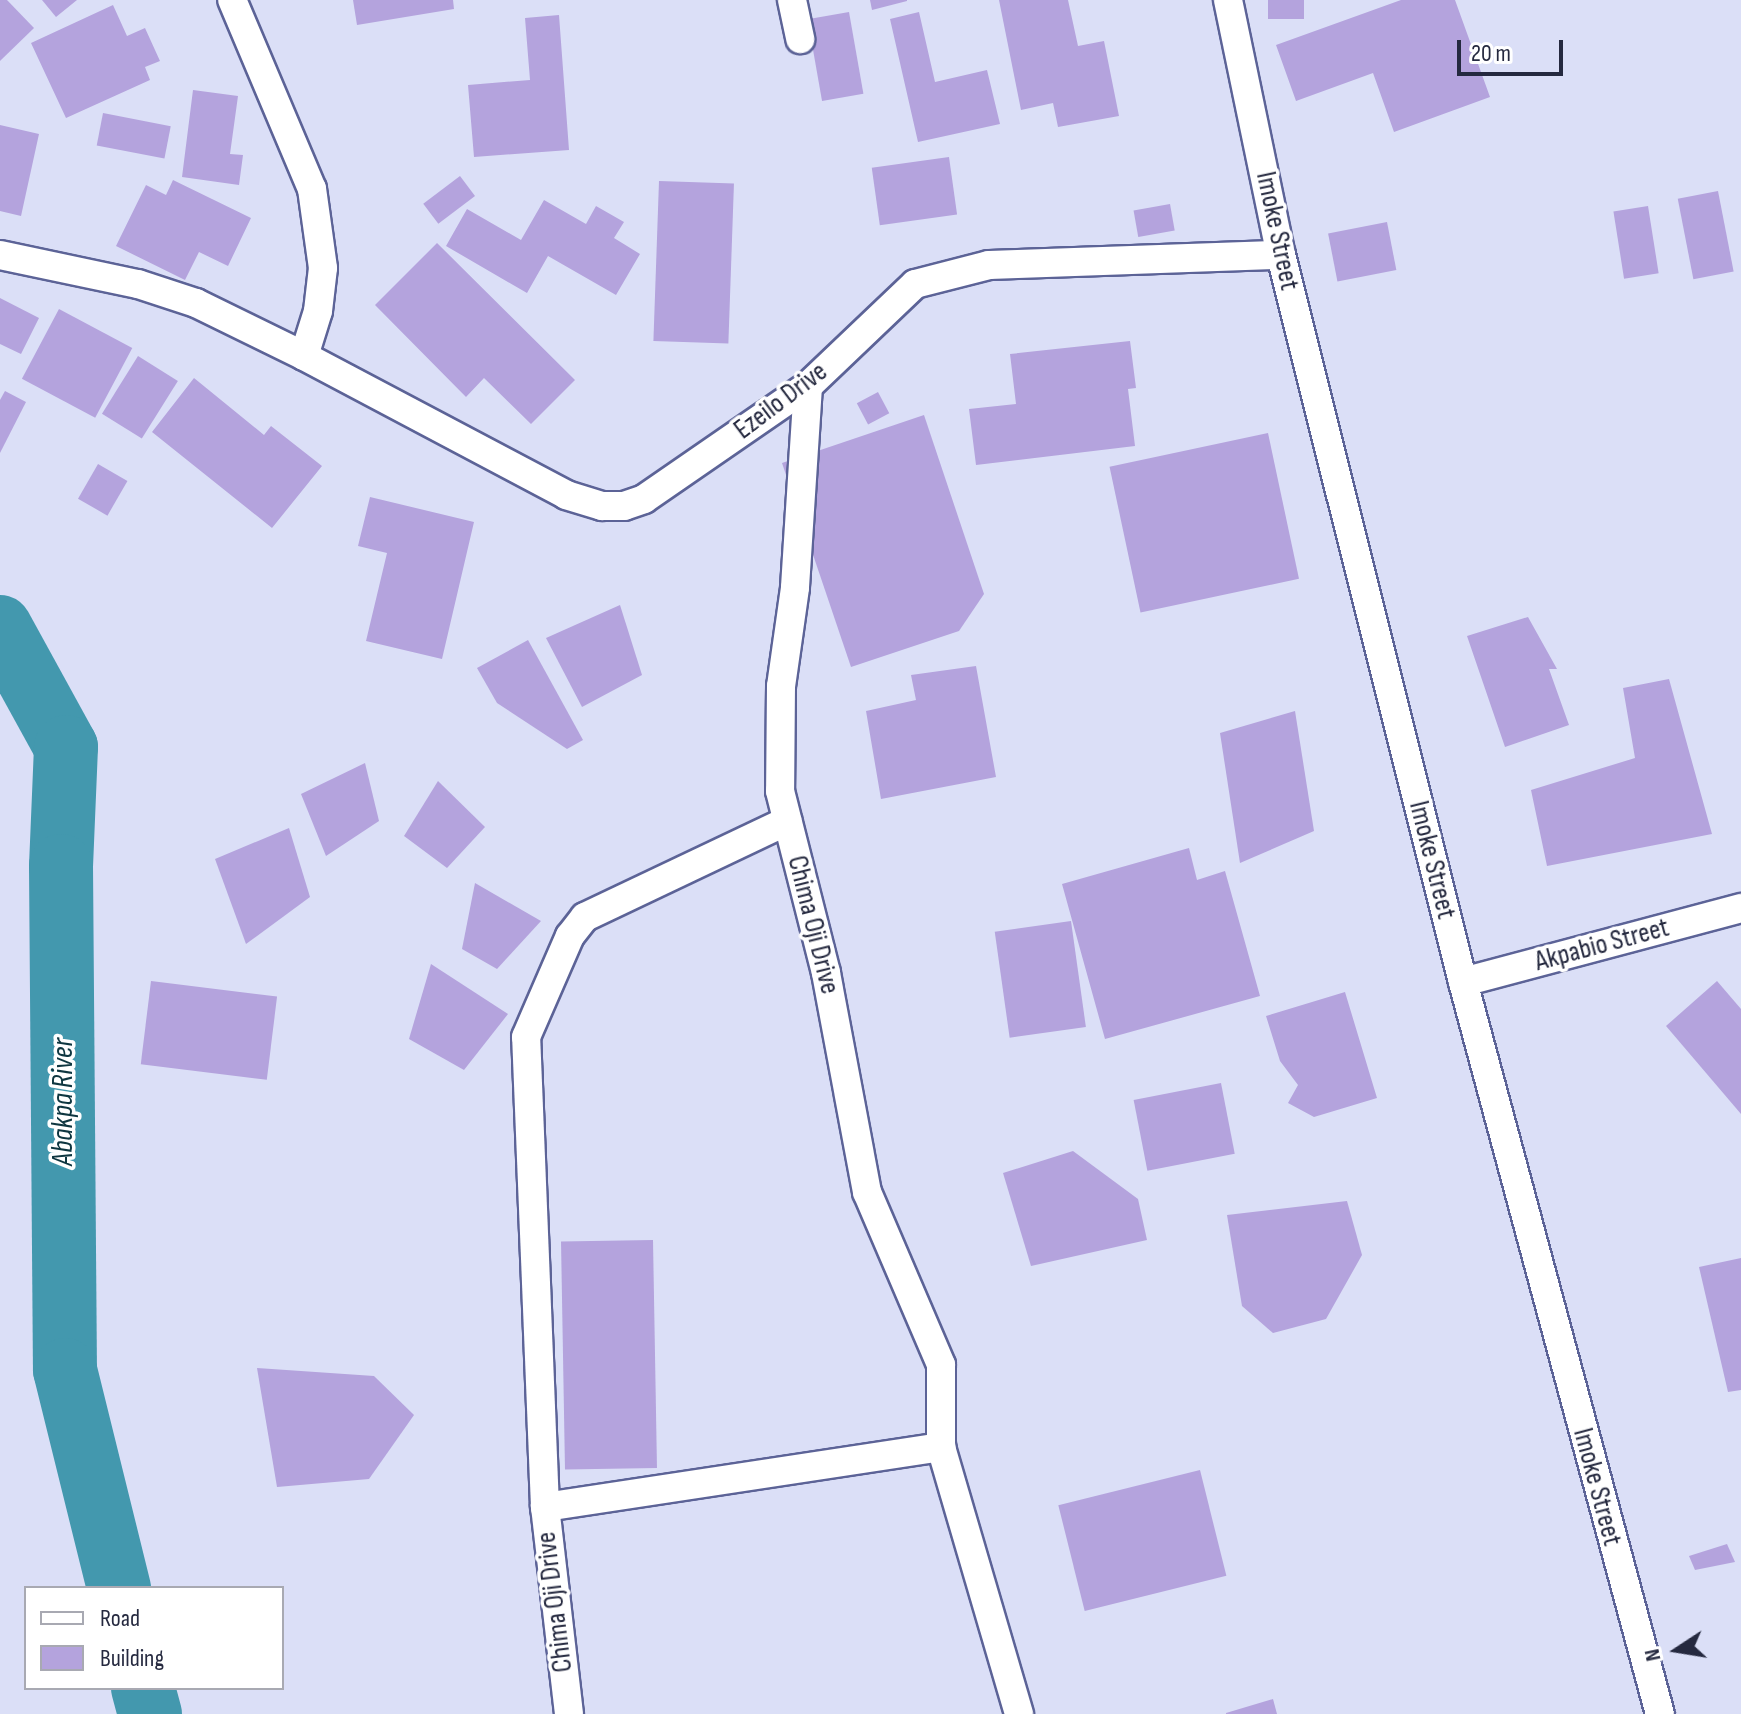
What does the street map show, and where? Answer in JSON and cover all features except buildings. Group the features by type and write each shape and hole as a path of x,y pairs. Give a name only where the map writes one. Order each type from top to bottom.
{"street":[{"path":"232,0 315,204 323,268 318,311 304,356"},
{"path":"792,0 800,39"},
{"name":"Imoke Street","path":"1228,0 1281,255 1463,982 1660,1714"},
{"name":"Ezeilo Drive","path":"0,255 138,284 196,303 304,356 543,484 602,506 644,499 808,386 915,284 953,271 989,265 1281,255"},
{"name":"Chima Oji Drive","path":"808,386 795,588 777,750 787,821 830,989 867,1192 941,1365 941,1447 1019,1714"},
{"path":"545,1507 526,1037 570,936 585,917 787,821"},
{"name":"Akpabio Street","path":"1463,982 1741,908"},
{"name":"Chima Oji Drive","path":"569,1714 545,1507 941,1447"}],"waterway":[{"name":"Abakpa River","path":"0,627 66,747 61,866 65,1370 119,1586"},
{"name":"Abakpa River","path":"144,1690 150,1714"}]}
